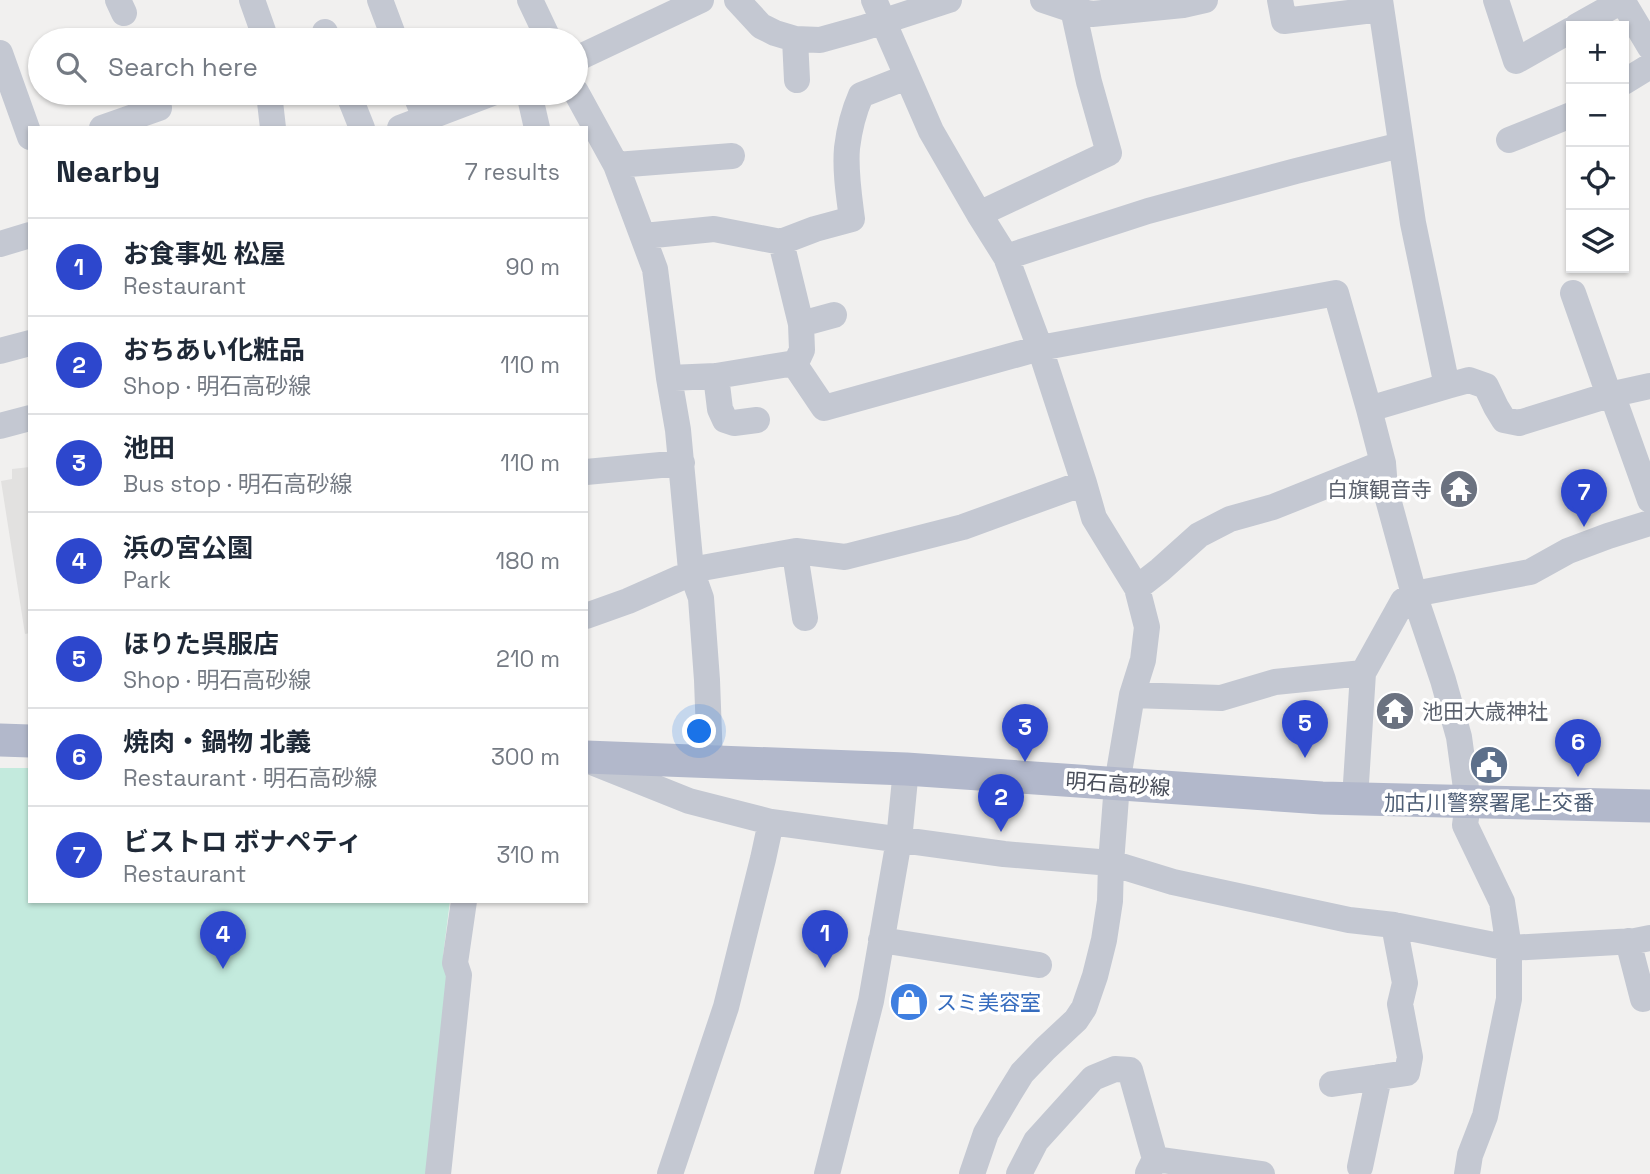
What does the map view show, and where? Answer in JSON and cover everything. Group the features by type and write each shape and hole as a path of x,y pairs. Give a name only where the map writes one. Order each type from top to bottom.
{"main road":[{"path":"0,740 28,741"},
{"name":"明石高砂線","path":"588,758 906,769 1322,798 1650,807"}],"street":[{"path":"252,0 262,28"},
{"path":"530,0 543,28"},
{"path":"588,53 701,0"},
{"path":"737,0 761,26 775,33 795,39 820,40 878,11 949,0"},
{"path":"1044,0 1072,5 1092,14 1183,5 1205,0"},
{"path":"1280,0 1284,21 1380,5 1413,223 1447,386"},
{"path":"1496,0 1516,61 1566,33"},
{"path":"1586,21 1622,0 1642,66"},
{"path":"380,1 390,28"},
{"path":"979,214 1109,153 1089,82 1072,5"},
{"path":"878,11 931,131 1006,257 1040,348 1094,518 1137,588 1147,627 1143,660 1132,695 1118,784 1110,901 1095,976 1084,1008 1076,1020 1022,1073 986,1133 972,1174"},
{"path":"795,39 797,80"},
{"path":"0,53 28,131"},
{"path":"644,236 714,229 781,243 815,229 852,219 847,148 857,104 861,95 907,77"},
{"path":"270,105 273,126"},
{"path":"353,105 361,126"},
{"path":"404,126 429,112 452,105"},
{"path":"532,105 537,126"},
{"path":"583,105 616,165 655,269 682,463 691,573 701,598 708,680 710,761"},
{"path":"109,126 159,110"},
{"path":"1510,140 1566,117"},
{"path":"1006,257 1148,211 1401,145"},
{"path":"616,165 732,156"},
{"path":"0,244 28,236"},
{"path":"781,243 801,324 802,350 795,365"},
{"path":"669,378 716,376 795,365 824,408 1040,348 1336,293 1383,463 1385,488 1414,594 1443,680 1458,737 1468,803 1465,825 1502,902 1509,947 1509,999 1485,1116 1470,1155 1467,1174"},
{"path":"1573,293 1650,500"},
{"path":"801,324 834,315"},
{"path":"0,351 28,344"},
{"path":"716,376 720,409 725,420 734,423 757,420"},
{"path":"1369,409 1469,380 1486,386 1504,420 1518,423 1611,394 1650,386"},
{"path":"0,426 28,419"},
{"path":"588,472 682,463"},
{"path":"1137,588 1199,535 1220,524 1383,463"},
{"path":"588,615 691,573 796,551 845,557 873,551 963,527 1084,483"},
{"path":"1355,799 1363,673 1403,601 1414,594 1530,572 1568,551 1650,523"},
{"path":"796,551 805,618"},
{"path":"1132,695 1221,698 1275,682 1363,673"},
{"path":"588,759 689,801 771,822 1004,854 1111,863 1173,883 1349,920 1394,925 1509,947 1639,939 1643,999"},
{"path":"827,1174 871,1001 899,840 906,769"},
{"path":"670,1174 726,1007 771,822"},
{"path":"438,1174 459,975 455,963 464,903"},
{"path":"1332,1084 1406,1073 1410,1056 1400,1004 1405,983 1394,925"},
{"path":"881,940 1039,965"},
{"path":"1019,1174 1036,1141 1093,1078 1115,1069 1130,1070 1151,1167 1262,1174"},
{"path":"1369,1153 1379,1077"}],"shaded area":[{"path":"28,467 28,633 25,634 1,481 12,479 12,469"}],"green space":[{"path":"0,768 28,768 28,903 450,903 443,956 450,981 428,1174 0,1174"}],"place":[{"name":"白旗観音寺","path":"1459,489"},
{"name":"ビストロ ボナペティ","path":"1584,527"},
{"name":"池田大歳神社","path":"1395,711"},
{"name":"ほりた呉服店","path":"1305,758"},
{"name":"池田","path":"1025,762"},
{"name":"加古川警察署尾上交番","path":"1489,765"},
{"name":"焼肉・鍋物 北義","path":"1578,777"},
{"name":"おちあい化粧品","path":"1001,832"},
{"name":"お食事処 松屋","path":"825,968"},
{"name":"浜の宮公園","path":"223,969"},
{"name":"スミ美容室","path":"909,1002"}]}
